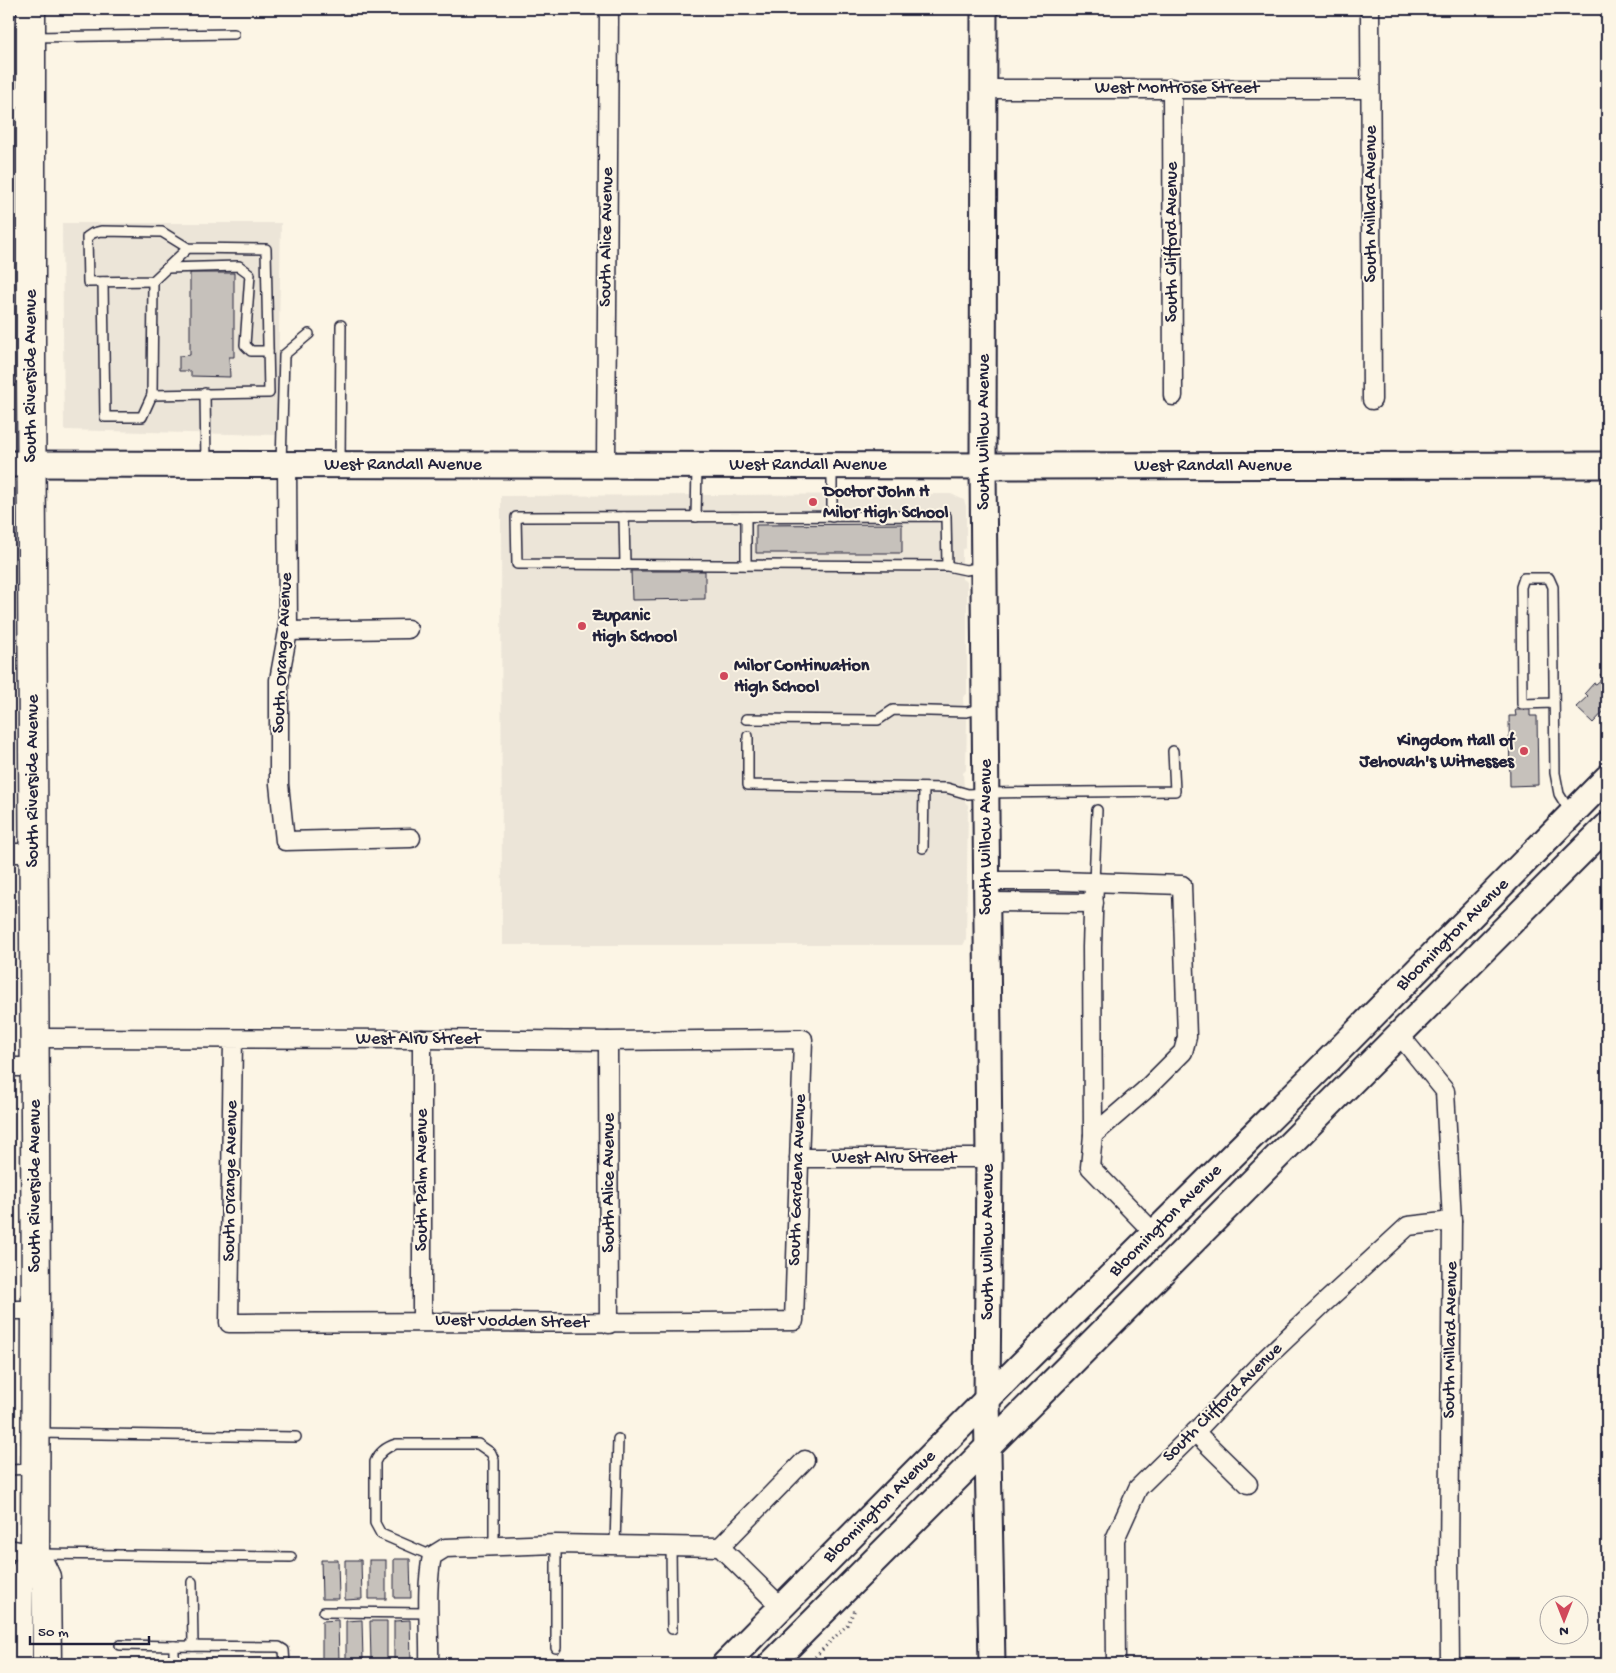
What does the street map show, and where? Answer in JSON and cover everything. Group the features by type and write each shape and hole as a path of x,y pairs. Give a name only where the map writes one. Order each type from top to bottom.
{"main road":[{"name":"South Riverside Avenue","path":"31,9 31,37 20,114 21,853 34,1038 22,1066 36,1310 36,1433 22,1470 35,1554 46,1578 47,1664"},
{"name":"South Riverside Avenue","path":"18,1664 18,1584 35,1554"}],"street":[{"name":"South Alice Avenue","path":"606,464 609,9"},
{"name":"South Willow Avenue","path":"984,9 983,466 989,1158 988,1449 992,1664"},
{"name":"South Millard Avenue","path":"1370,9 1372,400"},
{"name":"West Montrose Street","path":"983,88 1370,89"},
{"name":"South Clifford Avenue","path":"1172,88 1173,396"},
{"name":"West Randall Avenue","path":"20,463 832,466 1607,465"},
{"name":"South Orange Avenue","path":"284,464 288,631 279,680 279,784 285,840 411,838"},
{"path":"288,631 408,629"},
{"name":"Bloomington Avenue","path":"725,1664 1607,778"},
{"name":"Bloomington Avenue","path":"772,1664 988,1449 1398,1033 1607,826"},
{"path":"1094,882 1092,948 1093,1135 1090,1167 1154,1233"},
{"path":"986,892 1094,882 1182,885 1187,1037 1183,1052 1144,1091 1093,1135"},
{"path":"986,892 1094,903"},
{"name":"South Millard Avenue","path":"1398,1033 1445,1091 1452,1221 1450,1664"},
{"name":"West Alru Street","path":"34,1038 422,1039 608,1042 803,1039"},
{"name":"South Orange Avenue","path":"229,1323 233,1039"},
{"name":"South Palm Avenue","path":"422,1039 422,1321"},
{"name":"South Gardena Avenue","path":"794,1322 803,1039"},
{"name":"South Alice Avenue","path":"608,1042 610,1324"},
{"name":"West Alru Street","path":"799,1158 989,1158"},
{"name":"South Clifford Avenue","path":"1116,1664 1116,1539 1138,1488 1302,1324 1408,1226 1452,1221"},
{"path":"9,1310 36,1310"},
{"name":"West Vodden Street","path":"229,1323 422,1321 610,1324 794,1322"},
{"path":"1195,1432 1248,1484"},
{"path":"720,1547 805,1460"},
{"path":"430,1664 429,1570 432,1556 445,1548 556,1544 720,1547 781,1607"},
{"path":"9,1548 35,1554"}],"lane":[{"path":"31,37 234,34"},
{"path":"152,395 269,392 266,249 188,248 162,232 101,231 87,237 88,282 153,281 188,248"},
{"path":"167,268 239,266 250,274 245,345 251,351 268,351"},
{"path":"103,282 104,417 142,417 152,395 153,281"},
{"path":"340,464 341,325"},
{"path":"284,464 284,355 309,334"},
{"path":"205,393 206,464"},
{"path":"696,517 697,465"},
{"path":"832,466 832,517"},
{"path":"947,566 946,516 516,517 516,564 947,566 966,570 984,567"},
{"path":"624,517 625,565"},
{"path":"746,517 746,565"},
{"path":"1554,703 1522,704 1521,587 1524,578 1549,578 1553,587 1555,773 1558,794 1572,814"},
{"path":"746,719 878,720 893,710 967,712 985,708"},
{"path":"748,736 748,785 947,788 968,794 1175,791 1173,752"},
{"path":"923,848 924,788"},
{"path":"1094,882 1098,810"},
{"path":"36,1433 296,1437"},
{"path":"615,1545 618,1439"},
{"path":"432,1556 386,1536 377,1530 375,1524 375,1462 378,1455 388,1446 396,1444 478,1444 491,1453 494,1460 494,1546"},
{"path":"556,1544 556,1648"},
{"path":"671,1546 672,1629"},
{"path":"35,1554 291,1557"},
{"path":"192,1582 193,1646"},
{"path":"324,1612 428,1613"},
{"path":"120,1645 279,1647 284,1650 285,1664"},
{"path":"174,1646 174,1664"}],"shaded area":[{"path":"62,223 281,223 277,435 64,430"},
{"path":"951,494 964,500 966,506 966,548 962,550 962,579 967,582 967,694 963,697 964,717 967,719 966,770 963,773 965,802 968,805 966,940 963,945 502,945 501,496"}],"building":[{"path":"190,273 234,273 234,357 229,357 230,377 191,376 191,371 179,371 179,356 190,355"},
{"path":"902,524 902,553 756,553 756,525"},
{"path":"631,571 705,571 705,599 632,600"},
{"path":"1607,667 1607,708 1593,723 1576,707 1588,696 1585,693 1594,683 1596,684 1603,678 1600,675"},
{"name":"Kingdom Hall of Jehovah's Witnesses","path":"1515,710 1530,710 1530,716 1537,716 1538,785 1510,786 1509,716 1516,716"},
{"path":"394,1559 410,1559 411,1598 394,1598"},
{"path":"321,1560 338,1560 339,1599 322,1599"},
{"path":"345,1560 361,1560 362,1599 345,1600"},
{"path":"369,1560 386,1560 386,1599 369,1599"},
{"path":"338,1620 339,1660 322,1660 322,1621"},
{"path":"362,1620 363,1660 346,1660 346,1621"},
{"path":"410,1620 411,1660 394,1660 394,1621"},
{"path":"370,1621 387,1621 387,1660 371,1660"},
{"path":"513,1663 513,1664 496,1664"}],"place":[{"name":"Doctor John H Milor High School","path":"813,502"},
{"name":"Zupanic High School","path":"582,626"},
{"name":"Milor Continuation High School","path":"724,676"},
{"name":"Kingdom Hall of Jehovah's Witnesses","path":"1524,751"}]}
